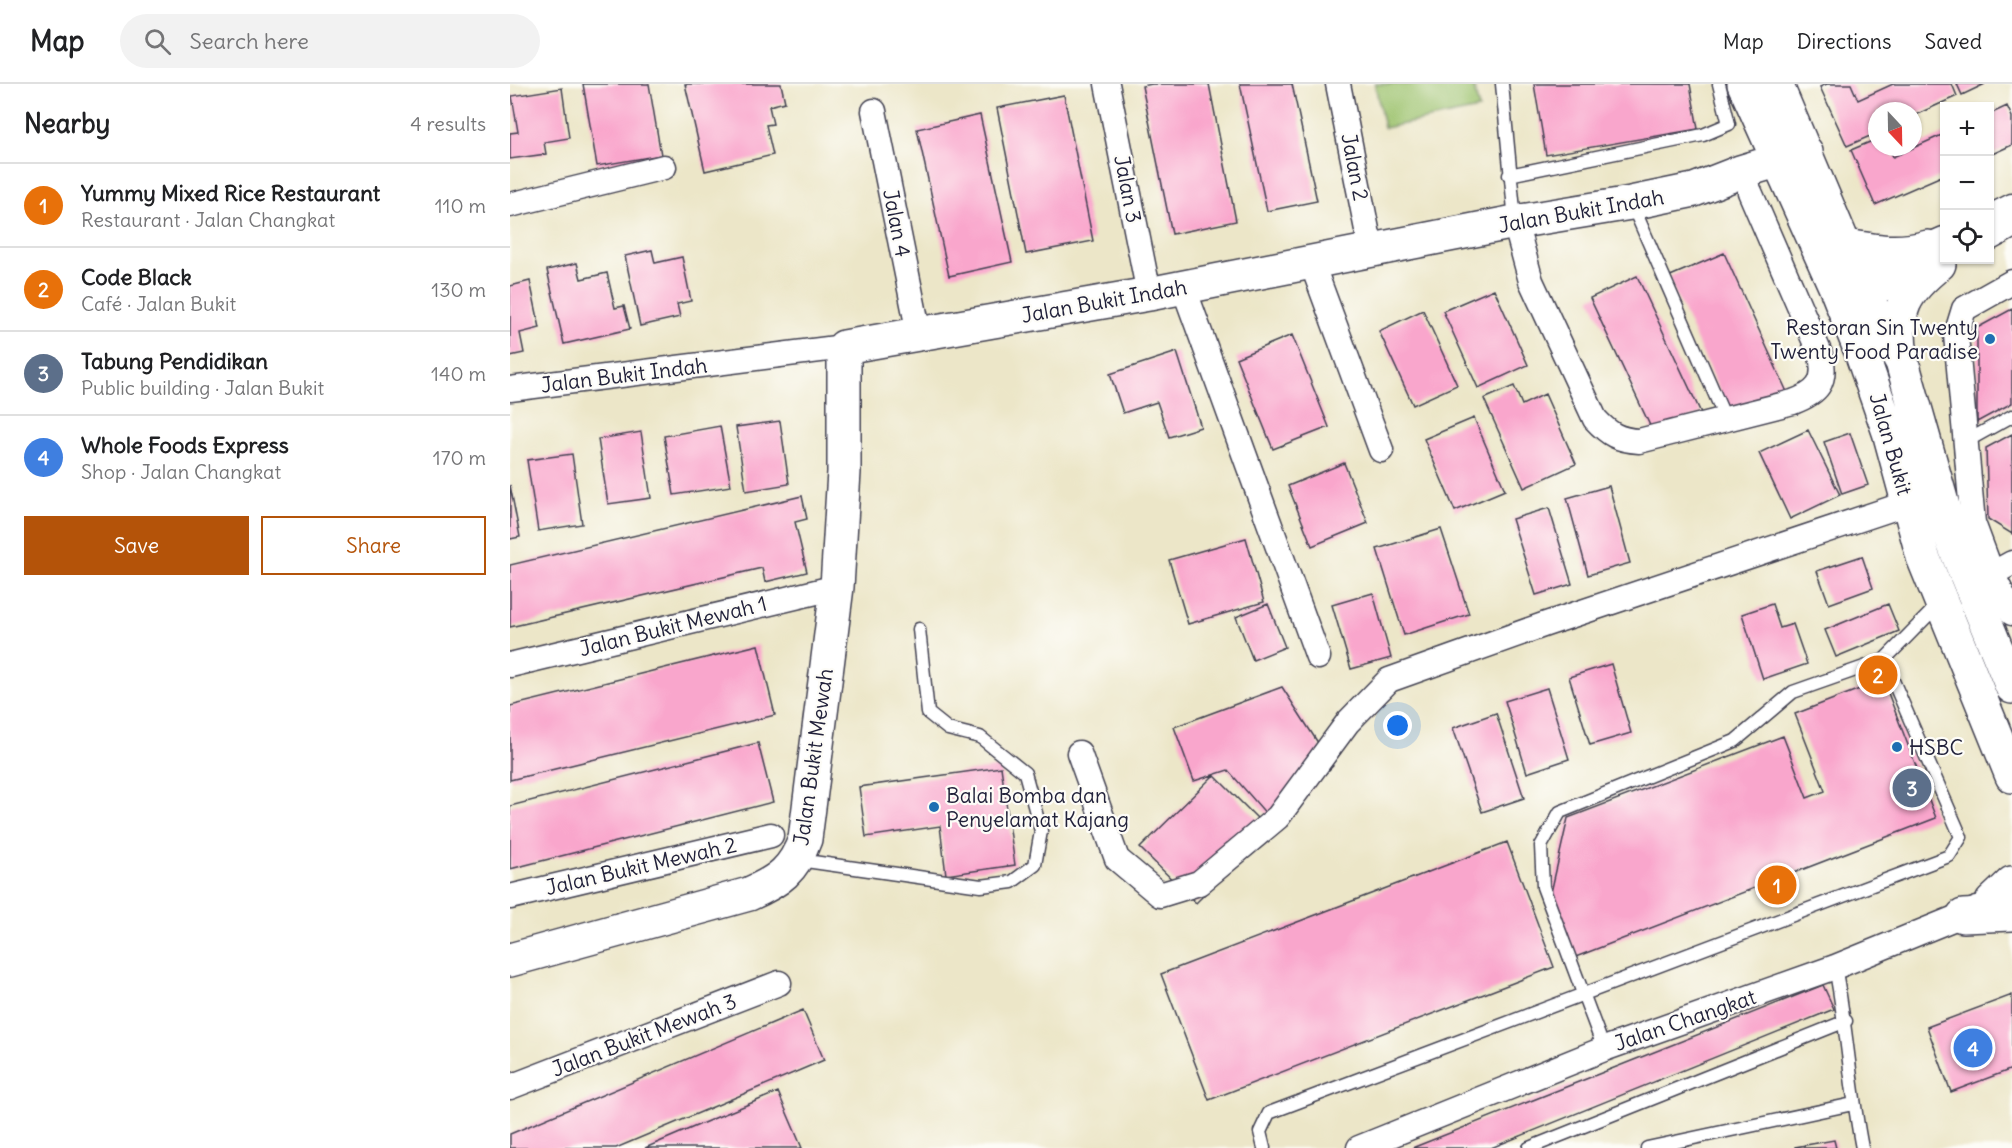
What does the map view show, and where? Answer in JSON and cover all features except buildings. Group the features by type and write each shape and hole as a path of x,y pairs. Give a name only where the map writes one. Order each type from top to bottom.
{"street":[{"name":"Jalan 3","path":"1107,84 1149,294"},
{"name":"Jalan 2","path":"1338,84 1371,250"},
{"name":"Jalan Bukit","path":"1744,84 1846,246 1851,291 1923,557 2012,776"},
{"name":"Jalan Bukit","path":"1776,84 1797,168 1851,291 1902,362 1954,545 2012,687"},
{"name":"Jalan 4","path":"874,111 919,334"},
{"path":"510,205 664,167"},
{"name":"Jalan Bukit Indah","path":"1694,190 1750,192 1797,168"},
{"name":"Jalan Bukit Indah","path":"510,389 844,347 1149,294 1515,222 1631,203 1694,190 1740,172 1797,168"},
{"path":"1515,222 1523,256 1544,311 1595,419 1608,432 1621,440 1639,441 1726,420 1809,396 1820,384 1824,371 1821,356 1750,192"},
{"path":"1994,215 2012,206"},
{"path":"1994,235 2012,226"},
{"path":"1846,246 1907,253 1940,252"},
{"path":"1851,291 1940,252"},
{"path":"1902,362 1897,332 1901,309 1915,284 1940,252"},
{"path":"1311,261 1381,450"},
{"path":"2012,282 1964,309 1958,322 1956,335 1973,523 2002,568 2012,613"},
{"path":"1183,286 1318,657"},
{"name":"Jalan Bukit Mewah","path":"510,960 749,894 774,883 798,860 805,839 837,587 844,472 844,347"},
{"path":"1079,753 1117,859 1160,895 1199,883 1278,817 1348,722 1389,681 1546,624 1908,503"},
{"name":"Jalan Bukit Mewah 1","path":"510,666 837,587"},
{"name":"Jalan Bukit Mewah 2","path":"510,897 771,835"},
{"path":"1963,916 2007,898"},
{"name":"Jalan Changkat","path":"1359,1148 1604,1049 1835,967 1963,916"},
{"name":"Jalan Bukit Mewah 3","path":"510,1087 779,983"}],"lane":[{"path":"1502,84 1515,222"},
{"path":"1509,175 1703,135 1729,124 1719,84"},
{"path":"1631,203 1726,420"},
{"path":"1965,442 2012,416"},
{"path":"1604,1049 1543,887 1541,846 1560,812 1734,741 1793,692 1884,660 1941,602"},
{"path":"798,860 981,886 1012,882 1035,865 1041,831 1025,773 980,737 948,729 928,713 919,629"},
{"path":"1264,1148 1260,1132 1269,1113 1581,993 1949,856 1961,837 1884,660"},
{"path":"1835,967 1846,1021 1853,1104 1862,1148"},
{"path":"1529,1148 1846,1021"},
{"path":"1647,1148 1853,1104"}],"green space":[{"path":"1375,84 1473,84 1479,109 1384,128"}],"place":[{"name":"Restoran Sin Twenty Twenty Food Paradise","path":"1990,339"},
{"name":"Code Black","path":"1878,675"},
{"name":"HSBC","path":"1897,747"},
{"name":"Tabung Pendidikan","path":"1912,788"},
{"name":"Balai Bomba dan Penyelamat Kajang","path":"934,807"},
{"name":"Yummy Mixed Rice Restaurant","path":"1777,885"},
{"name":"Whole Foods Express","path":"1973,1048"}]}
